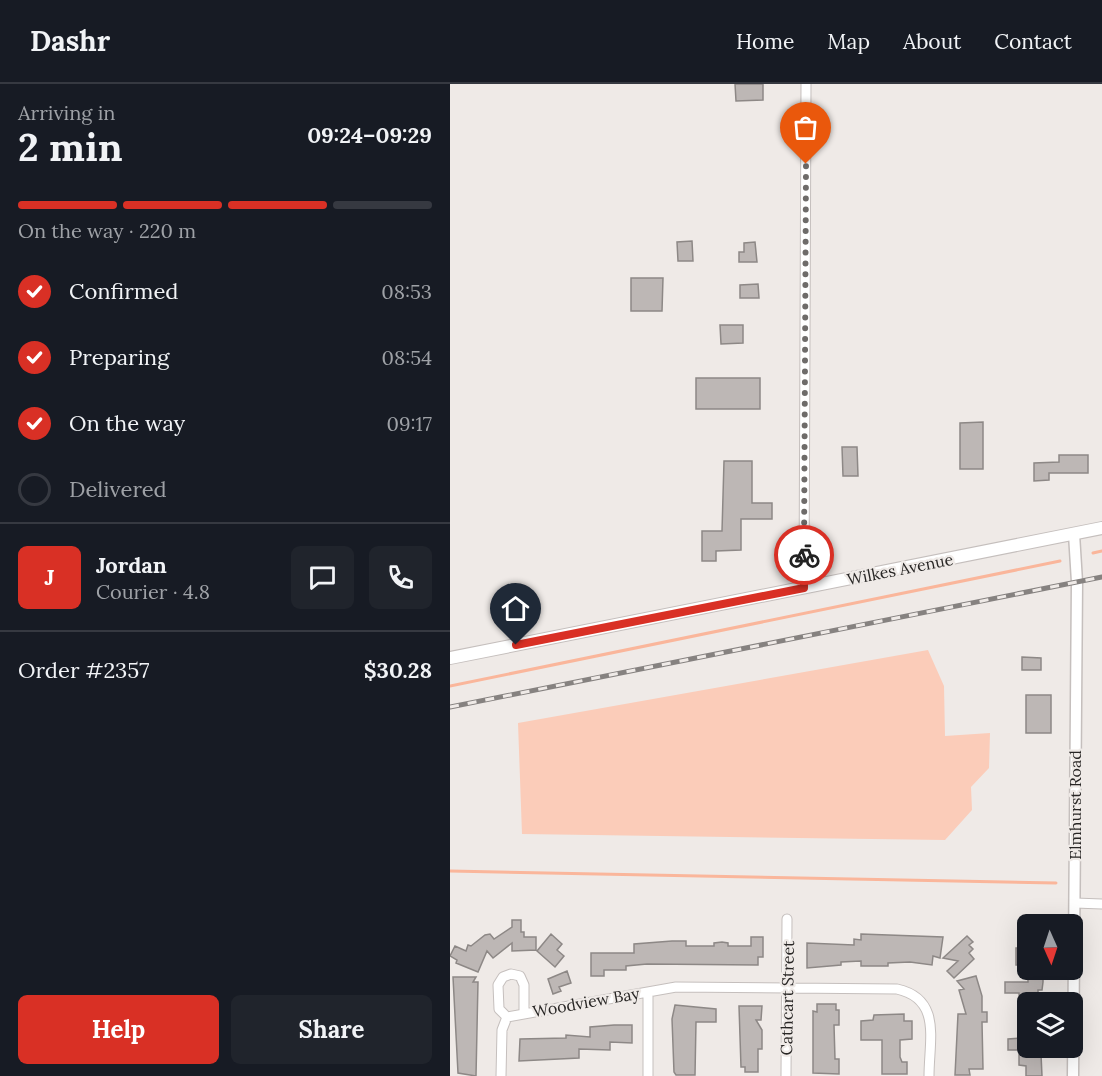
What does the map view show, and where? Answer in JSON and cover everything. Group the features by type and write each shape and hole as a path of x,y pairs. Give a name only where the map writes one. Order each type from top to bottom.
{"main road":[{"name":"Wilkes Avenue","path":"450,658 1102,528"}],"street":[{"path":"804,588 806,84"},
{"name":"Elmhurst Road","path":"1073,1076 1077,582 1074,534"},
{"path":"1075,903 1102,904"},
{"name":"Cathcart Street","path":"786,1076 787,919"},
{"name":"Woodview Bay","path":"507,1017 499,1009 498,985 503,976 511,974 520,976 524,985 525,1013"},
{"name":"Woodview Bay","path":"507,1017 548,1012 676,987 897,989 914,993 927,1006 930,1023 929,1076"},
{"name":"Woodview Bay","path":"648,992 648,1076"},
{"name":"Woodview Bay","path":"501,1076 502,1030 507,1017"}],"shaded area":[{"path":"928,650 944,686 945,736 990,733 989,768 971,787 972,810 945,840 522,834 518,723"}],"building":[{"path":"735,84 763,84 763,100 736,101"},
{"path":"692,241 693,261 678,261 677,242"},
{"path":"755,242 757,262 739,262 739,252 744,252 744,243"},
{"path":"631,278 663,278 662,311 631,311"},
{"path":"758,284 759,298 740,298 740,285"},
{"path":"720,325 743,325 743,343 721,344"},
{"path":"696,378 760,378 760,409 696,409"},
{"path":"983,422 983,469 960,469 960,423"},
{"path":"842,447 857,447 858,476 843,476"},
{"path":"1059,455 1088,455 1088,473 1049,473 1049,480 1034,481 1034,463 1059,462"},
{"path":"724,461 752,461 752,503 772,503 772,519 741,519 741,550 716,551 716,561 702,561 702,531 722,531"},
{"path":"1022,657 1041,658 1041,670 1022,670"},
{"path":"1026,695 1051,695 1051,733 1026,733"},
{"path":"512,920 521,920 521,932 524,932 524,937 536,937 536,950 512,951 512,943 493,958 487,951 478,972 456,963 457,960 450,956 455,946 466,951 468,945 471,946 485,935 490,934 494,939 512,927"},
{"path":"551,934 562,944 557,950 564,956 555,967 537,951"},
{"path":"861,934 943,937 940,958 933,956 932,965 910,962 888,963 888,966 861,966 861,961 807,968 807,943 854,945 854,939 861,940"},
{"path":"967,936 973,942 969,945 973,949 969,953 974,959 954,978 947,971 958,961 943,958"},
{"path":"751,937 763,937 763,957 758,957 758,965 647,964 626,966 626,970 604,970 604,976 591,976 591,953 634,953 634,944 672,941 686,941 686,946 714,946 714,943 722,942 728,943 728,946 751,946"},
{"path":"567,971 571,983 559,987 561,991 553,994 548,979"},
{"path":"976,976 982,996 982,1012 987,1012 987,1022 982,1022 983,1069 969,1069 970,1075 955,1075 958,1014 966,1014 959,990 964,989 957,981"},
{"path":"453,977 476,977 473,982 478,982 476,1076 458,1073"},
{"path":"1028,980 1043,980 1042,990 1005,993 1005,982 1028,982"},
{"path":"817,1004 836,1004 836,1010 839,1010 839,1025 834,1025 835,1059 839,1059 839,1074 813,1073 813,1011 817,1012"},
{"path":"675,1005 716,1009 716,1022 696,1022 695,1075 676,1075 674,1072 672,1019"},
{"path":"739,1006 762,1006 761,1020 756,1020 762,1030 762,1049 758,1049 758,1072 745,1072 745,1067 741,1067"},
{"path":"904,1014 904,1021 912,1021 912,1039 900,1040 900,1057 902,1062 907,1062 907,1074 882,1074 882,1040 861,1040 861,1021 873,1020 874,1015"},
{"path":"632,1025 632,1043 610,1042 610,1050 579,1049 579,1058 519,1061 520,1039 566,1038 566,1035 590,1037 590,1027"},
{"path":"1017,1038 1017,1050 1008,1050 1008,1039"},
{"path":"1019,1058 1041,1058 1042,1076 1026,1076 1026,1066 1019,1065"}],"waterway":[{"path":"1093,553 1102,551"},
{"path":"450,686 1060,561"},
{"path":"450,871 1056,883"}],"railway":[{"path":"450,707 1102,577"}],"way so far":[{"path":"804,555 806,164"}],"route":[{"path":"516,645 804,588 804,555"}]}
